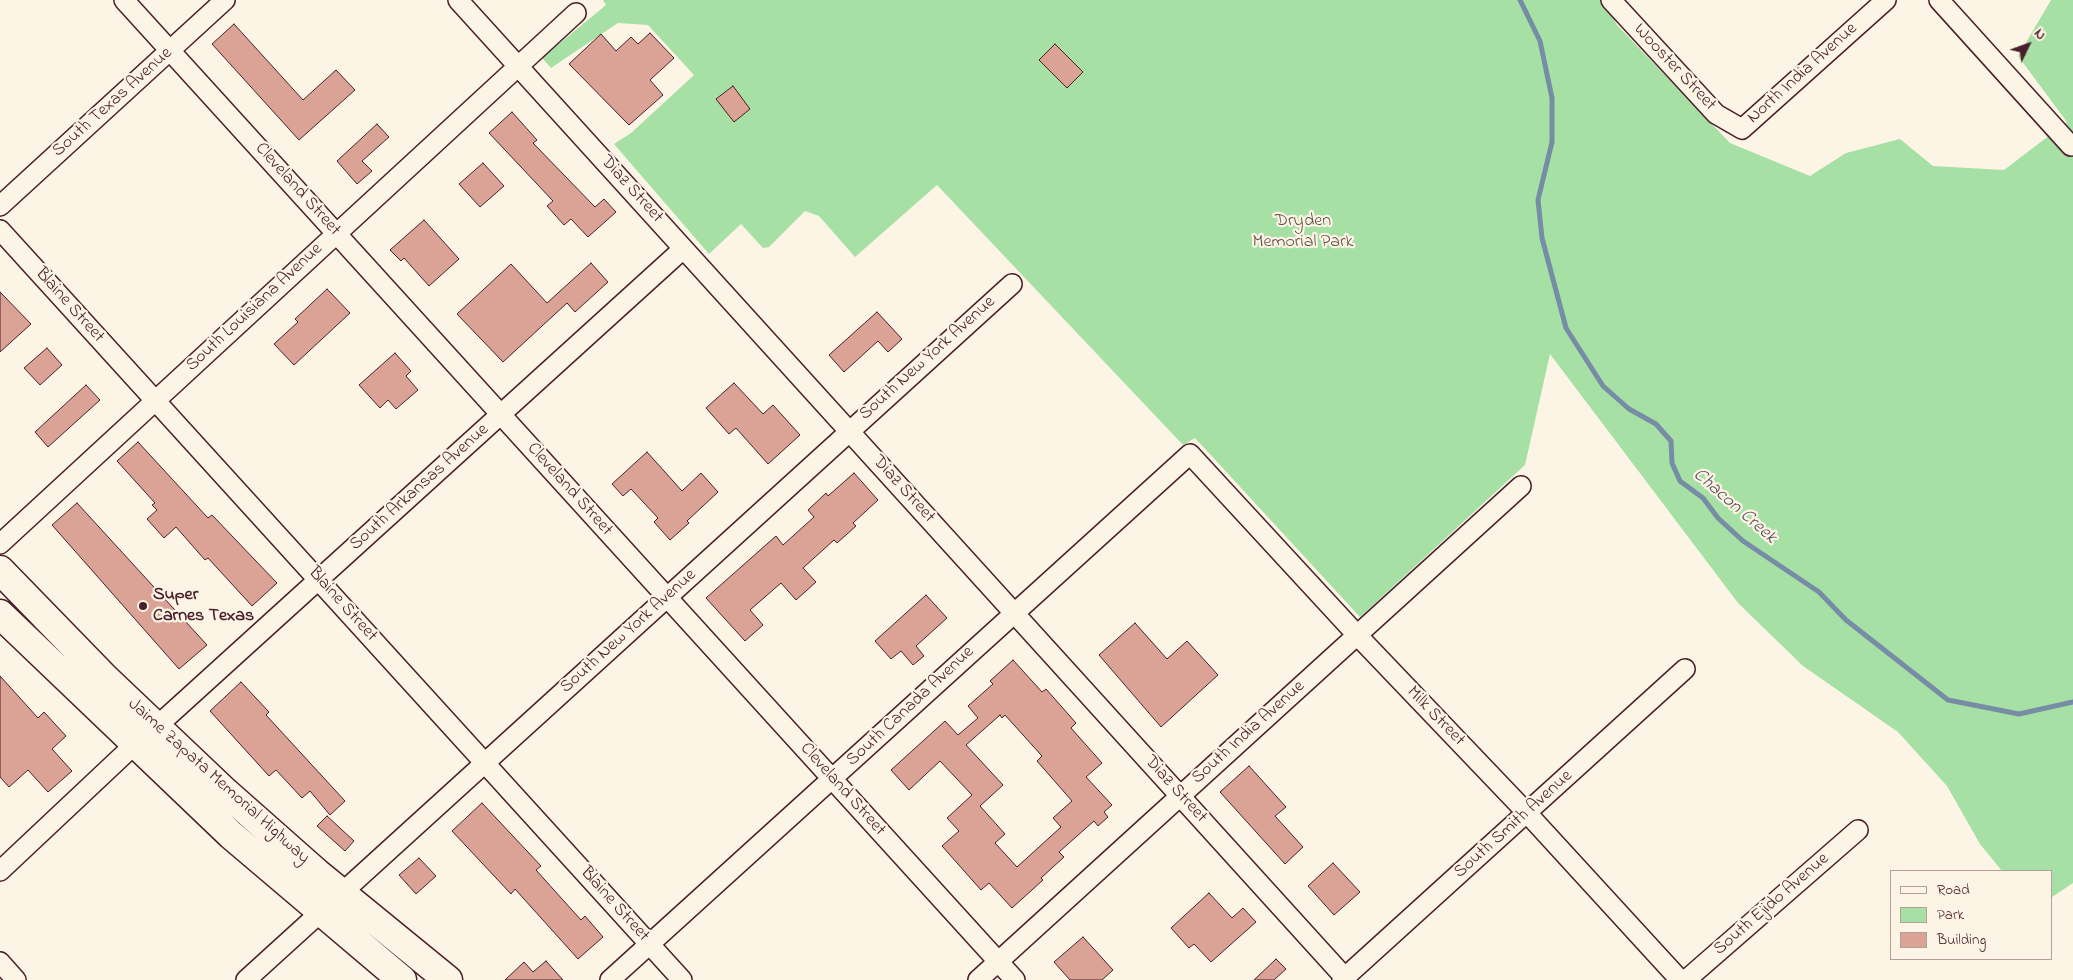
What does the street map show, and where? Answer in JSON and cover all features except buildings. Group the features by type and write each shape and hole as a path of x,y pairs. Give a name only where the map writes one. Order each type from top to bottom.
{"main road":[{"name":"Jaime Zapata Memorial Highway","path":"0,570 156,727 342,894 448,980"},
{"path":"0,592 135,722 147,728 156,727"},
{"name":"Jaime Zapata Memorial Highway","path":"0,614 134,745 231,835 320,913 402,980"}],"street":[{"name":"Cleveland Street","path":"124,0 1015,980"},
{"name":"South Texas Avenue","path":"0,206 225,0"},
{"name":"Diaz Street","path":"458,0 1345,979"},
{"name":"Wooster Street","path":"1611,0 1716,114 1742,129"},
{"name":"North India Avenue","path":"1742,129 1886,0"},
{"path":"1939,0 2071,146"},
{"name":"South Louisiana Avenue","path":"0,544 335,233 576,13"},
{"name":"Blaine Street","path":"0,230 682,980"},
{"name":"South Arkansas Avenue","path":"156,727 684,249"},
{"name":"South New York Avenue","path":"246,980 1012,284"},
{"name":"South Canada Avenue","path":"610,980 1190,454"},
{"name":"Milk Street","path":"1190,454 1527,813 1680,980"},
{"name":"South India Avenue","path":"978,980 1521,486"},
{"name":"South Smith Avenue","path":"1345,979 1684,669"},
{"path":"0,871 134,745"},
{"name":"South Ejido Avenue","path":"1686,980 1858,830"},
{"path":"0,962 16,980"}],"green space":[{"name":"Dryden Memorial Park","path":"603,0 1604,0 1617,25 1730,143 1810,176 1846,153 1900,139 1933,166 2004,170 2067,122 2018,56 2051,0 2073,0 2073,883 2053,896 2053,870 2001,870 1980,844 1947,786 1898,732 1803,666 1738,603 1550,354 1525,465 1360,617 1195,438 1183,445 937,185 855,257 819,216 805,211 769,247 763,248 741,224 709,254 614,144 631,133 694,75 648,25 618,23 551,68 542,58 606,5"}],"waterway":[{"name":"Chacon Creek","path":"1520,0 1540,41 1552,98 1552,142 1538,200 1542,238 1566,328 1603,386 1629,409 1656,424 1671,441 1672,463 1680,481 1703,498 1718,518 1743,541 1819,592 1846,620 1948,700 2019,714 2073,702"}],"place":[{"name":"Super Carnes Texas","path":"143,606"}]}
